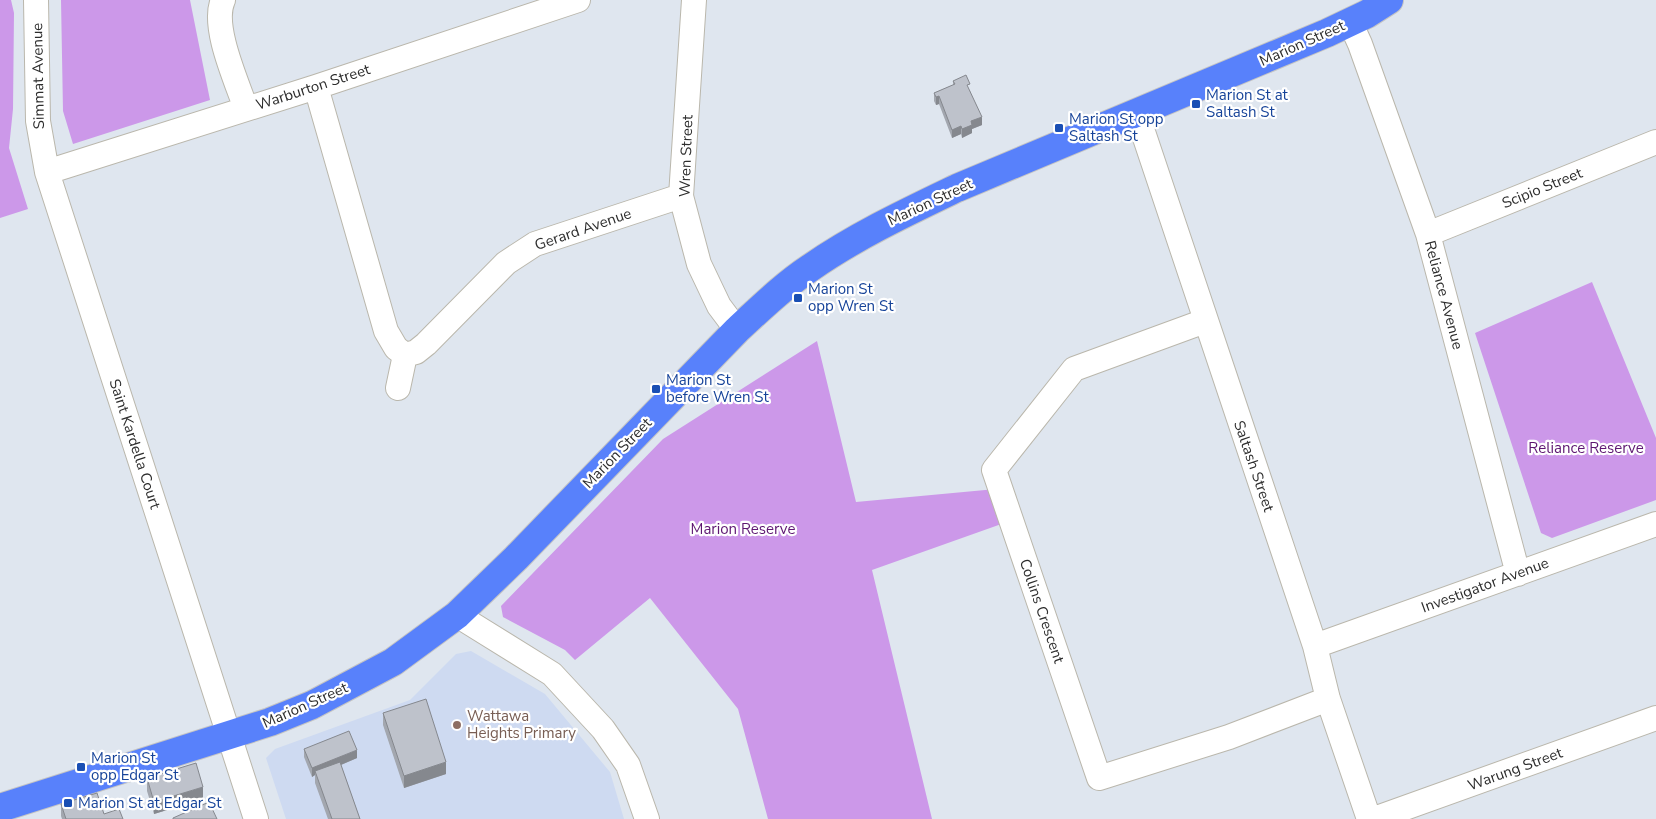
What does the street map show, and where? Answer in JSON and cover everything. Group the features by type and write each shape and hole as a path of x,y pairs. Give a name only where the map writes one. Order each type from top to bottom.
{"main road":[{"name":"Marion Street","path":"13,804 270,722 312,705 393,662 457,615 516,558 737,330 772,298 809,269 900,215 958,188 1318,37 1389,0"},
{"path":"3,819 13,804"}],"street":[{"name":"Simmat Avenue","path":"36,0 38,121 45,162"},
{"path":"223,0 219,16 221,34 246,109"},
{"name":"Warburton Street","path":"45,162 246,109 578,0"},
{"name":"Wren Street","path":"694,0 682,196 699,264 719,306 737,330"},
{"name":"Reliance Avenue","path":"1350,22 1360,44 1428,234 1518,574"},
{"path":"316,87 386,331 396,348 405,355 398,388"},
{"name":"Saltash Street","path":"1137,114 1314,646 1328,699 1369,819"},
{"name":"Scipio Street","path":"1428,234 1656,142"},
{"name":"Saint Kardella Court","path":"45,162 256,819"},
{"name":"Gerard Avenue","path":"405,355 416,352 426,344 506,263 534,244 682,196"},
{"name":"Collins Crescent","path":"1205,321 1074,369 994,470 1099,778 1229,737 1328,699"},
{"name":"Investigator Avenue","path":"1314,646 1656,524"},
{"path":"457,615 552,674 603,729 628,765 647,819"},
{"name":"Warung Street","path":"1374,819 1656,718"}],"shaded area":[{"name":"Wattawa Heights Primary","path":"471,651 545,694 610,772 624,819 286,819 266,758 275,749 410,700 456,654"}],"green space":[{"path":"0,0 11,0 14,13 13,109 9,148 28,209 0,218"},
{"path":"61,0 190,0 210,100 73,144 63,111"},
{"name":"Reliance Reserve","path":"1592,282 1656,438 1656,500 1552,538 1541,533 1475,333"},
{"name":"Marion Reserve","path":"817,341 856,502 996,489 1007,522 872,570 932,819 768,819 738,709 650,598 575,660 565,650 503,617 501,606 663,439"}],"building":[{"path":"966,75 970,84 967,85 982,117 971,121 972,125 962,129 961,126 952,130 939,96 936,97 934,93 955,84 953,81"},
{"path":"426,699 446,762 404,776 383,713"},
{"path":"349,731 357,750 312,768 304,749"},
{"path":"340,762 360,819 332,819 315,771"},
{"path":"196,763 203,787 154,802 147,778"},
{"path":"97,793 104,814 119,809 123,819 66,819 61,804"},
{"path":"209,802 217,819 173,819 173,818"}],"place":[{"name":"Marion St at Saltash St","path":"1196,104"},
{"name":"Marion St opp Saltash St","path":"1059,128"},
{"name":"Marion St opp Wren St","path":"798,298"},
{"name":"Marion St before Wren St","path":"656,389"},
{"name":"Wattawa Heights Primary","path":"457,725"},
{"name":"Marion St opp Edgar St","path":"81,767"},
{"name":"Marion St at Edgar St","path":"68,803"}]}
